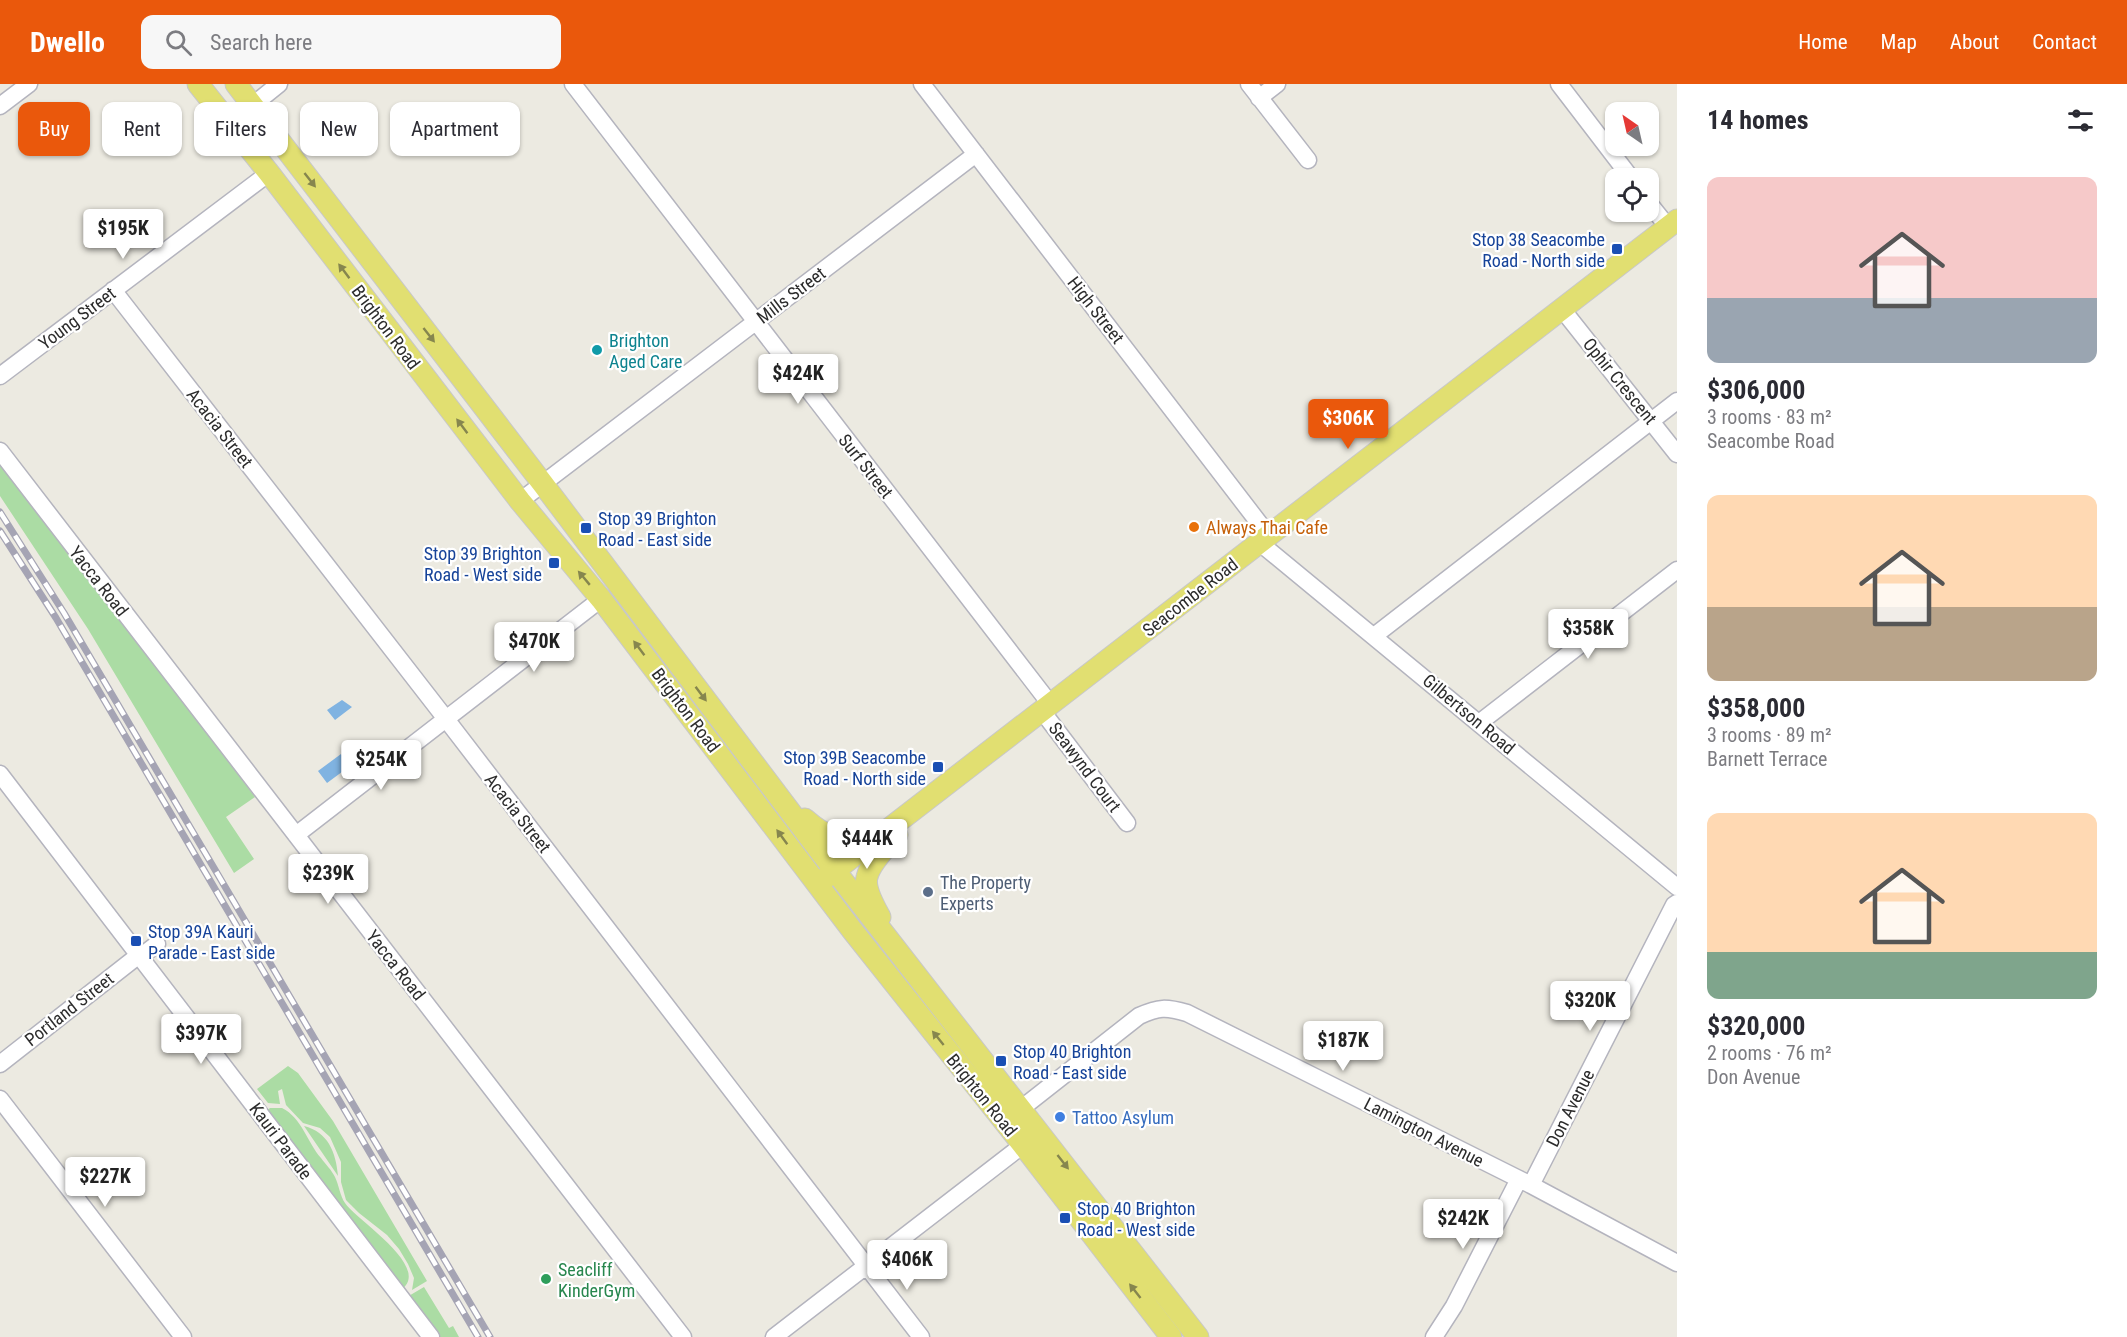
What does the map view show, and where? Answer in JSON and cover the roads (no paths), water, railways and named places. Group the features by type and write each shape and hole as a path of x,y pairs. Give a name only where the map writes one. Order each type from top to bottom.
{"main road":[{"name":"Brighton Road","path":"198,84 520,501 602,599 817,885 1023,1145 1171,1337"},
{"name":"Brighton Road","path":"236,84 250,102"},
{"name":"Brighton Road","path":"288,152 895,949 1022,1108 1198,1337"},
{"name":"Seacombe Road","path":"817,885 1673,224"},
{"path":"895,949 870,897 867,877 879,855 934,794"},
{"path":"777,795 819,832 834,838 876,839"}],"street":[{"path":"0,106 29,84"},
{"path":"256,102 279,84"},
{"name":"Surf Street","path":"573,84 1046,708"},
{"name":"High Street","path":"922,84 1264,540"},
{"path":"1249,84 1308,160"},
{"path":"1259,98 1277,84"},
{"path":"1559,84 1623,168"},
{"name":"Mills Street","path":"520,501 976,154"},
{"name":"Young Street","path":"0,376 268,173"},
{"path":"1659,211 1673,224"},
{"name":"Acacia Street","path":"113,290 921,1337"},
{"name":"Ophir Crescent","path":"1562,309 1677,454"},
{"path":"1374,636 1677,400"},
{"name":"Yacca Road","path":"0,451 683,1337"},
{"name":"Gilbertson Road","path":"1264,540 1374,636 1677,887"},
{"path":"1479,723 1677,570"},
{"path":"296,835 602,599"},
{"name":"Seawynd Court","path":"1046,708 1128,823"},
{"name":"Kauri Parade","path":"0,774 431,1337"},
{"name":"Don Avenue","path":"1434,1337 1525,1182 1677,903"},
{"name":"Portland Street","path":"0,1064 157,944"},
{"name":"Lamington Avenue","path":"1022,1108 1139,1016 1154,1009 1169,1007 1187,1013 1525,1182 1677,1263"},
{"path":"0,1099 183,1337"},
{"path":"774,1337 1040,1132"}],"water":[{"path":"342,700 352,707 335,720 327,710"},
{"path":"341,754 350,766 327,783 318,771"}],"railway":[{"path":"0,512 64,613 490,1337"},
{"path":"0,531 56,618 478,1337"}],"place":[{"name":"Stop 38 Seacombe Road - North side","path":"1617,249"},
{"name":"Brighton Aged Care","path":"597,350"},
{"name":"Always Thai Cafe","path":"1194,527"},
{"name":"Stop 39 Brighton Road - East side","path":"586,528"},
{"name":"Stop 39 Brighton Road - West side","path":"554,563"},
{"name":"Stop 39B Seacombe Road - North side","path":"938,767"},
{"name":"The Property Experts","path":"928,892"},
{"name":"Stop 39A Kauri Parade - East side","path":"136,941"},
{"name":"Stop 40 Brighton Road - East side","path":"1001,1061"},
{"name":"Tattoo Asylum","path":"1060,1117"},
{"name":"Stop 40 Brighton Road - West side","path":"1065,1218"},
{"name":"Seacliff KinderGym","path":"546,1279"}]}
